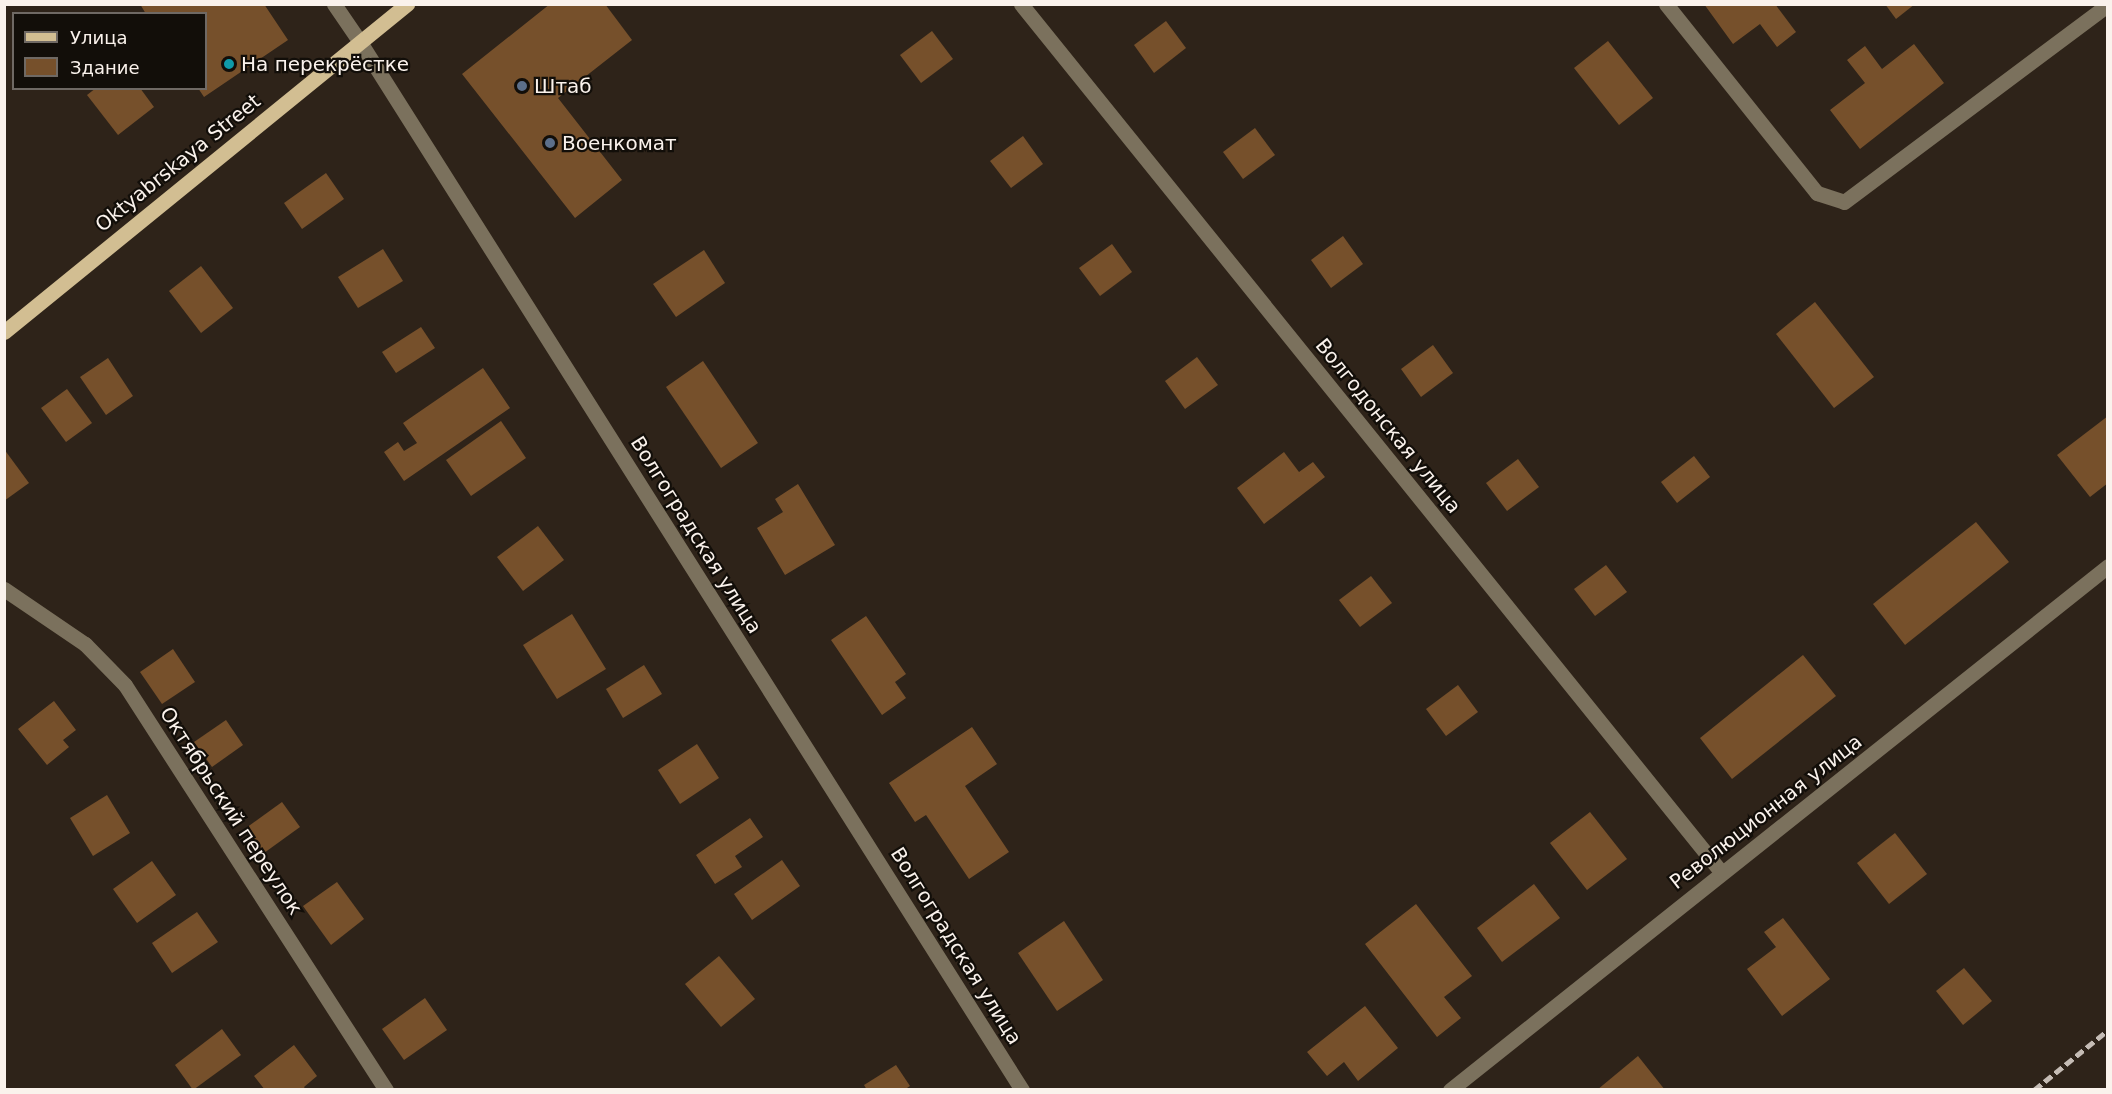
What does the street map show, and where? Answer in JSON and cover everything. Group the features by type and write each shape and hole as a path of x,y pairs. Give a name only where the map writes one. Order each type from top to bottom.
{"main road":[{"name":"Oktyabrskaya Street","path":"4,332 407,4"}],"street":[{"name":"Волгоградская улица","path":"334,4 1022,1089"},
{"name":"Волгодонская улица","path":"1021,4 1722,873"},
{"path":"1666,4 1817,193 1844,202 2102,11"},
{"name":"Революционная улица","path":"1450,1089 2108,566"},
{"name":"Октябрьский переулок","path":"4,589 85,644 125,685 386,1089"}],"building":[{"name":"На перекрёстке","path":"140,4 264,4 288,40 204,97 199,90 207,90 207,12 145,12"},
{"path":"550,4 605,4 632,40 558,98 622,180 575,218 462,74"},
{"path":"1704,4 1775,4 1796,32 1777,47 1760,24 1733,44"},
{"path":"1885,4 1915,4 1896,19"},
{"path":"1166,21 1186,48 1154,73 1134,45"},
{"path":"932,31 953,59 921,83 900,55"},
{"path":"1608,41 1653,98 1619,125 1574,68"},
{"path":"1914,44 1944,83 1860,149 1830,110 1865,83 1847,60 1865,46 1882,69"},
{"path":"93,90 141,90 154,107 118,135 87,95"},
{"path":"1255,128 1275,155 1243,179 1223,152"},
{"path":"1023,136 1043,164 1011,188 990,161"},
{"path":"326,173 344,199 302,229 284,203"},
{"path":"1343,236 1363,264 1331,288 1311,260"},
{"path":"1112,244 1132,272 1100,296 1079,268"},
{"path":"383,249 403,281 358,308 338,277"},
{"path":"704,250 725,283 676,317 653,284"},
{"path":"201,266 233,308 201,333 169,291"},
{"path":"1815,302 1874,377 1834,408 1776,334"},
{"path":"421,327 435,348 396,373 382,352"},
{"path":"1433,345 1453,373 1421,397 1401,369"},
{"path":"1197,357 1218,385 1185,409 1165,381"},
{"path":"108,358 133,396 106,415 80,377"},
{"path":"703,361 758,443 721,468 666,387"},
{"path":"483,368 510,408 404,481 384,452 398,442 404,451 417,443 403,423"},
{"path":"67,389 92,423 66,442 41,408"},
{"path":"2108,416 2108,483 2090,497 2057,455"},
{"path":"501,421 526,458 471,496 446,460"},
{"path":"4,449 29,483 4,501"},
{"path":"1284,452 1299,472 1313,462 1325,477 1264,524 1237,488"},
{"path":"1694,456 1710,477 1677,503 1661,482"},
{"path":"1518,459 1539,487 1507,511 1486,483"},
{"path":"798,484 835,545 785,575 757,528 783,512 775,499"},
{"path":"1976,522 2009,562 1905,645 1873,604"},
{"path":"538,526 564,560 523,591 497,557"},
{"path":"1606,565 1627,592 1595,616 1574,589"},
{"path":"1371,576 1392,603 1360,627 1339,600"},
{"path":"572,614 606,669 557,699 523,645"},
{"path":"866,616 906,674 895,682 906,698 882,715 831,640"},
{"path":"173,649 195,682 162,704 140,672"},
{"path":"1803,655 1836,696 1732,779 1700,738"},
{"path":"644,665 662,694 623,718 606,689"},
{"path":"1458,685 1478,712 1446,736 1426,709"},
{"path":"54,701 76,730 63,740 69,747 47,765 18,729"},
{"path":"226,720 243,745 212,767 194,742"},
{"path":"972,727 997,764 965,786 1009,852 969,879 926,815 915,822 889,783"},
{"path":"697,744 719,778 680,804 658,770"},
{"path":"107,795 130,833 93,856 70,818"},
{"path":"282,802 300,827 264,853 246,828"},
{"path":"1590,812 1627,859 1587,890 1550,843"},
{"path":"750,818 763,837 735,856 742,867 715,884 696,855"},
{"path":"1895,833 1927,874 1889,904 1857,863"},
{"path":"782,860 800,886 752,920 734,894"},
{"path":"152,861 176,895 137,923 113,889"},
{"path":"337,882 364,919 331,945 303,906"},
{"path":"1534,884 1560,918 1502,962 1477,928"},
{"path":"1416,904 1472,976 1444,997 1461,1018 1437,1037 1365,944"},
{"path":"197,912 218,942 172,973 152,943"},
{"path":"1783,918 1830,979 1782,1016 1747,969 1776,947 1764,932"},
{"path":"1064,921 1103,980 1057,1011 1018,953"},
{"path":"719,956 755,999 721,1027 685,984"},
{"path":"1964,968 1992,1001 1963,1025 1936,991"},
{"path":"425,998 447,1030 404,1060 382,1029"},
{"path":"1365,1006 1398,1048 1358,1081 1344,1062 1327,1076 1307,1052"},
{"path":"222,1029 241,1055 193,1090 175,1065"},
{"path":"294,1045 317,1076 304,1087 306,1090 265,1090 254,1076"},
{"path":"1638,1056 1665,1090 1597,1090"},
{"path":"896,1065 910,1086 904,1090 867,1090 864,1085"}],"railway":[{"path":"2034,1090 2108,1030"}],"place":[{"name":"На перекрёстке","path":"229,64"},
{"name":"Штаб","path":"522,86"},
{"name":"Военкомат","path":"550,143"}]}
